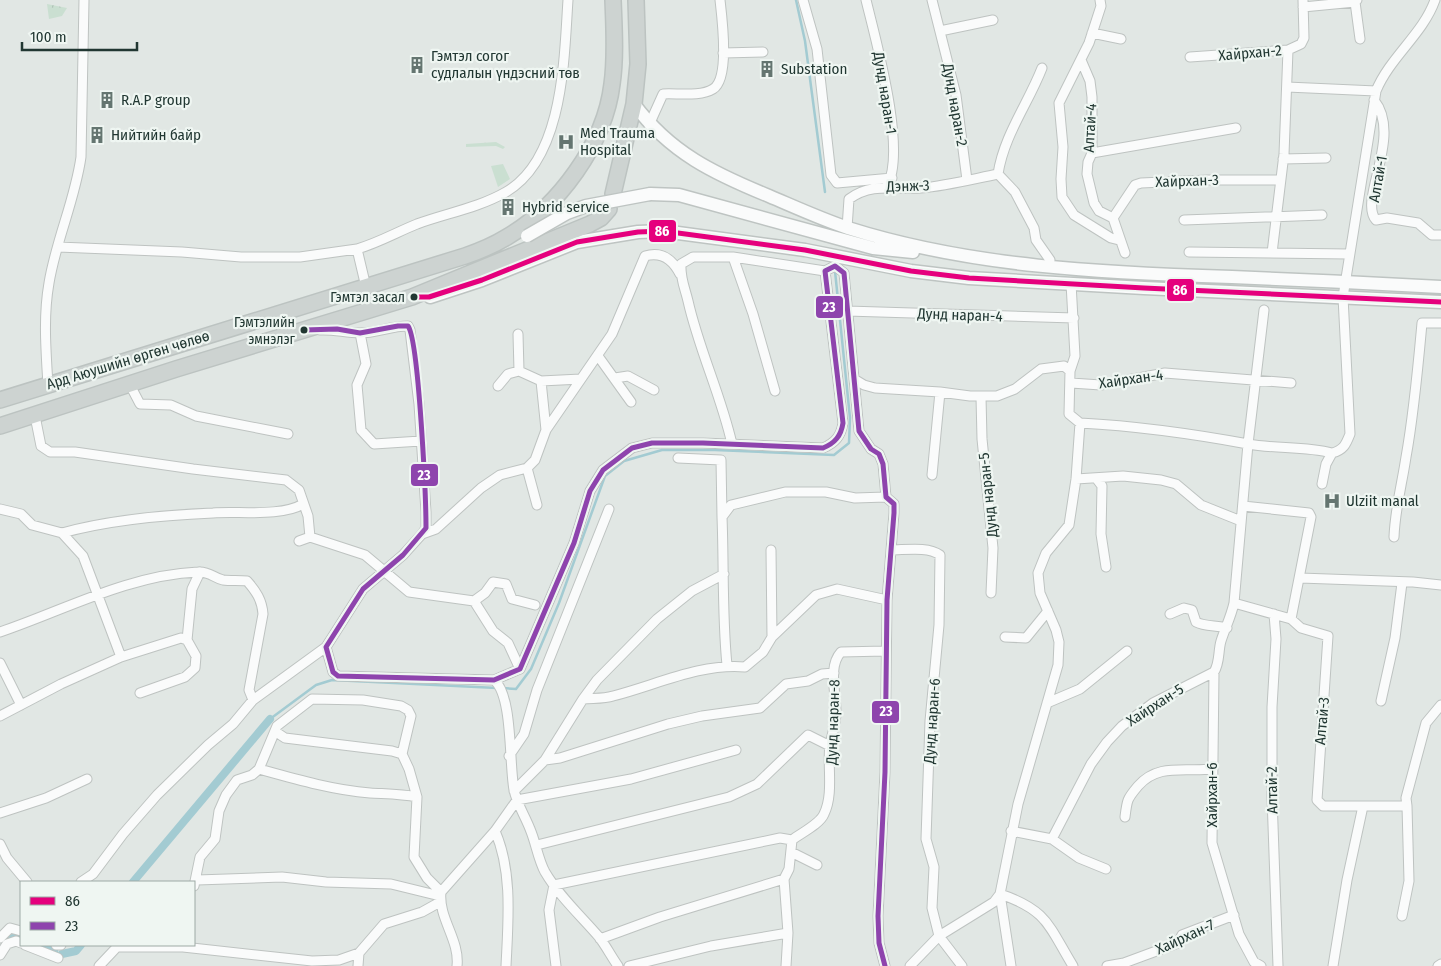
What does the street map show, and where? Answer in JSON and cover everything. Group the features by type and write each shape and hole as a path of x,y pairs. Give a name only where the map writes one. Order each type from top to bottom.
{"main road":[{"name":"Ард Аюушийн өргөн чөлөө","path":"0,400 466,256 509,236 547,206 562,189 590,146 607,108 612,85 613,0"},
{"path":"613,194 634,104 638,64 636,0"},
{"path":"634,104 649,125 695,162 754,190 847,228 904,243 961,254 1144,274 1441,286"},
{"path":"466,256 527,236 567,213 586,206 650,194 679,196 717,204 874,248 1052,263"},
{"name":"Ард Аюушийн өргөн чөлөө","path":"0,426 176,369 412,297 590,224 601,218 609,209"},
{"path":"412,297 429,297 482,280 577,242 638,232 663,231 805,250 912,271 969,278 1441,302"},
{"path":"197,339 193,344 194,356 205,361"},
{"path":"169,348 177,351 183,357 176,369"}],"street":[{"path":"48,385 44,319 49,282 78,178 81,157 84,0"},
{"path":"58,247 182,252 241,257 300,257 358,249 417,224 480,204 507,191 529,171 551,130 561,88 568,0"},
{"path":"649,125 663,94 703,92 713,89 720,81 723,53 720,0"},
{"path":"803,0 816,49 831,176 837,183 889,182"},
{"name":"Дунд наран-1","path":"866,0 884,76 894,157 889,182"},
{"name":"Дунд наран-2","path":"932,0 956,95 967,180"},
{"path":"1100,0 1101,6 1081,60 1059,103 1063,147 1061,165 1062,198 1074,215 1111,238 1118,240"},
{"path":"1071,284 1075,356 1070,371 1069,414 1072,419 1080,423 1222,438 1248,444 1320,450 1332,453 1340,451 1346,446 1350,434 1351,421 1343,296 1344,281 1375,95 1383,73 1417,31 1435,0"},
{"name":"Хайрхан-2","path":"1190,57 1288,50 1301,44 1304,38 1303,3 1356,1 1360,38"},
{"path":"940,31 993,20"},
{"path":"1092,32 1121,39"},
{"path":"1272,253 1278,218 1279,180 1283,159 1288,50"},
{"path":"723,53 763,52"},
{"name":"Алтай-4","path":"1081,60 1090,81 1092,97 1092,153 1088,162 1087,174 1094,203 1100,211 1113,218"},
{"path":"1042,68 1031,96 1017,118 1007,140 998,174 1015,192 1034,228 1036,240 1052,263"},
{"path":"1287,87 1375,95"},
{"name":"Алтай-1","path":"1375,95 1385,119 1384,144 1372,206 1373,216 1376,220 1387,218 1418,223 1432,235 1441,235"},
{"path":"1092,153 1236,128"},
{"path":"1283,159 1326,158"},
{"name":"Дэнж-3","path":"847,228 849,199 860,190 889,182 894,189 922,188 998,174"},
{"name":"Хайрхан-3","path":"1113,218 1135,185 1142,183 1208,180 1279,180"},
{"path":"1184,220 1322,215"},
{"path":"1113,218 1118,240 1125,253"},
{"path":"358,249 366,288"},
{"path":"1189,252 1349,254"},
{"path":"422,534 436,529 481,488 500,475 526,468 535,460 546,430 612,334 645,256 654,254 665,257 674,263 680,274 693,322 727,422 732,444"},
{"path":"680,274 681,264 693,257 733,257 825,271 835,266 844,273 860,431 871,450 879,454 886,497 894,504 885,651 888,661 878,916 880,943 885,966"},
{"path":"733,257 753,314 775,391"},
{"path":"326,647 333,672 338,676 497,682 520,669 567,560 590,491 603,470 632,448 652,443 823,448 830,445 841,434 843,423 825,271"},
{"path":"1214,672 1217,668 1221,640 1228,628 1234,603 1248,444 1264,310"},
{"name":"Дунд наран-4","path":"847,311 1074,318"},
{"path":"1394,537 1395,512 1414,406 1422,322 1441,323"},
{"path":"82,881 93,874 123,834 157,795 208,745 233,724 253,700 326,647 363,589 422,534 426,528 421,441 410,330 408,326 360,333 337,329 304,330"},
{"path":"360,333 366,364 356,385 361,430 374,444 421,441"},
{"path":"518,334 519,371"},
{"path":"598,356 631,402"},
{"path":"854,379 864,385 875,388 940,392 981,397 1008,394 1041,369 1064,366 1070,371"},
{"path":"498,386 508,374 519,371 541,381 581,380"},
{"name":"Хайрхан-4","path":"1071,383 1101,385 1165,373 1291,383"},
{"path":"615,378 628,376 654,390"},
{"path":"541,381 546,430"},
{"path":"130,385 140,404 172,405 196,416 288,434"},
{"path":"932,475 940,392"},
{"name":"Дунд наран-5","path":"981,397 982,439 993,548 992,593"},
{"path":"35,416 41,446 50,452 76,452 286,480 297,486 308,516 310,537"},
{"path":"1011,966 1000,894 1011,831 1058,665 1059,642 1038,583 1038,573 1046,553 1069,525 1076,479 1080,423"},
{"path":"1322,484 1326,464 1332,453"},
{"path":"678,458 721,460 724,574 723,623 727,665"},
{"path":"526,468 537,505"},
{"path":"1076,479 1123,476 1161,480 1176,484 1201,505 1241,522"},
{"path":"1096,478 1102,486 1101,534 1106,567"},
{"path":"722,517 731,505 785,492 826,492 855,498 886,497"},
{"path":"0,509 21,514 32,525 62,533 96,523 212,513 295,509 303,504"},
{"path":"1234,603 1291,619 1300,578 1302,553 1311,517 1309,513 1243,506"},
{"path":"509,756 524,734 537,690 609,509"},
{"path":"62,533 83,556 121,657"},
{"path":"299,541 310,537 365,555 384,570 390,578 409,592 474,601 485,593 492,582 506,584 512,598 536,605"},
{"path":"771,550 772,637"},
{"name":"Дунд наран-6","path":"891,550 936,552 940,555 939,625 930,721 926,840 934,867 932,908 939,936"},
{"path":"140,692 185,677 196,668 196,656 188,640 192,589 200,572"},
{"path":"0,632 43,618 98,594 144,581 200,572 212,573 222,580 247,581 255,589 262,603 262,630 249,690 253,700"},
{"path":"99,966 117,947 170,946 312,961 339,960 359,953 384,924 422,912 440,897 495,831 515,796 545,760 597,680 657,619 692,592 724,574"},
{"path":"1300,578 1441,585"},
{"path":"1382,701 1395,638 1402,582"},
{"path":"583,699 612,697 645,685 727,665 745,667 763,652 772,637 816,595 827,590 837,589 887,600"},
{"path":"474,601 493,631 508,643 520,669"},
{"path":"1170,614 1184,608 1192,610 1196,622 1228,628"},
{"path":"1005,637 1026,638 1048,611"},
{"name":"Алтай-2","path":"1274,614 1276,638 1272,708 1272,797 1278,966"},
{"name":"Алтай-3","path":"1291,619 1301,628 1328,636 1329,639 1317,800 1323,806 1407,806"},
{"path":"0,716 61,684 121,657 182,638 188,640"},
{"name":"Дунд наран-8","path":"792,840 824,816 831,771 830,746 836,714 834,673 836,656 841,652 885,651"},
{"path":"1047,703 1080,689 1127,651"},
{"path":"0,663 21,705"},
{"name":"Хайрхан-6","path":"1214,672 1212,844 1215,860 1246,950 1254,962 1261,966"},
{"name":"Хайрхан-5","path":"1052,840 1096,758 1122,726 1152,703 1214,672"},
{"path":"545,760 560,758 676,722 760,708 786,684 808,681 822,674 834,673"},
{"path":"497,682 505,700 510,728 509,756 515,796 536,845 544,870 554,885 600,939 618,966"},
{"path":"440,897 391,884 326,882 282,878 195,883 200,857 215,839 219,811 226,794 237,780 252,775 259,769 277,726 312,699 363,700 401,706 408,710 411,716 402,754 417,797 414,857 440,897 458,955 457,966"},
{"path":"1402,916 1409,881 1406,798 1426,723 1441,705"},
{"path":"276,732 284,738 392,751 402,754"},
{"path":"536,845 728,797 757,784 808,734 830,746"},
{"path":"515,796 631,779 736,750"},
{"path":"259,769 329,786 371,793 390,792 417,797"},
{"path":"1125,818 1127,799 1130,794 1152,773 1167,770 1212,769"},
{"path":"0,813 46,798 87,779"},
{"path":"1333,966 1347,880 1363,806"},
{"path":"495,831 504,861 508,918 506,966"},
{"path":"1011,831 1052,840 1079,858 1106,869"},
{"path":"554,885 780,838 792,840 789,869 784,879 788,933 786,966"},
{"path":"0,844 7,858 26,881"},
{"path":"791,852 817,865"},
{"path":"600,939 660,917 784,879"},
{"path":"554,885 549,910 556,966"},
{"path":"910,966 939,936 994,902 1000,894"},
{"path":"1000,894 1028,905 1049,923 1073,966"},
{"name":"Хайрхан-7","path":"1106,966 1124,963 1178,943 1182,935 1234,915"},
{"path":"0,938 10,928 20,931"},
{"path":"629,966 711,946 788,933"},
{"path":"939,936 962,966"},
{"path":"0,955 7,944 16,941 20,943"},
{"path":"28,946 58,958"},
{"path":"358,966 359,953"}],"green space":[{"path":"47,4 67,8 62,16 49,19"},
{"path":"496,142 505,147 503,149 496,146 466,147 466,144"},
{"path":"503,164 510,179 498,187 491,166"}],"waterway":[{"path":"796,0 805,41 825,192"},
{"path":"502,688 516,689 531,669 559,603 605,476 624,461 662,450 715,450 834,455 849,443 850,418 835,271"},
{"path":"270,719 316,685 332,680 497,688"},
{"path":"134,881 270,719"},
{"path":"7,940 20,937"},
{"path":"42,946 54,951"},
{"path":"62,954 76,951 80,946"}],"transit line":[{"name":"86","path":"412,297 429,297 482,280 577,242 638,232 663,231 805,250 911,271 969,278 1441,302"},
{"name":"23","path":"304,330 337,329 360,333 408,326 412,338 419,389 426,528 403,555 363,589 326,647 333,672 338,676 494,680 520,669 574,543 590,491 603,470 632,448 652,443 823,448 837,438 843,423 825,271 835,266 844,273 859,431 871,449 879,454 883,464 886,497 894,504 887,600 885,772 878,916 879,943 885,966"}],"place":[{"name":"Гэмтэл согог судлалын үндэсний төв","path":"417,65"},
{"name":"Substation","path":"767,69"},
{"name":"R.A.P group","path":"107,100"},
{"name":"Нийтийн байр","path":"97,135"},
{"name":"Med Trauma Hospital","path":"566,142"},
{"name":"Hybrid service","path":"508,207"},
{"name":"Гэмтэл засал","path":"414,297"},
{"name":"Гэмтэлийн эмнэлэг","path":"304,330"},
{"name":"Ulziit manal","path":"1332,501"}]}
